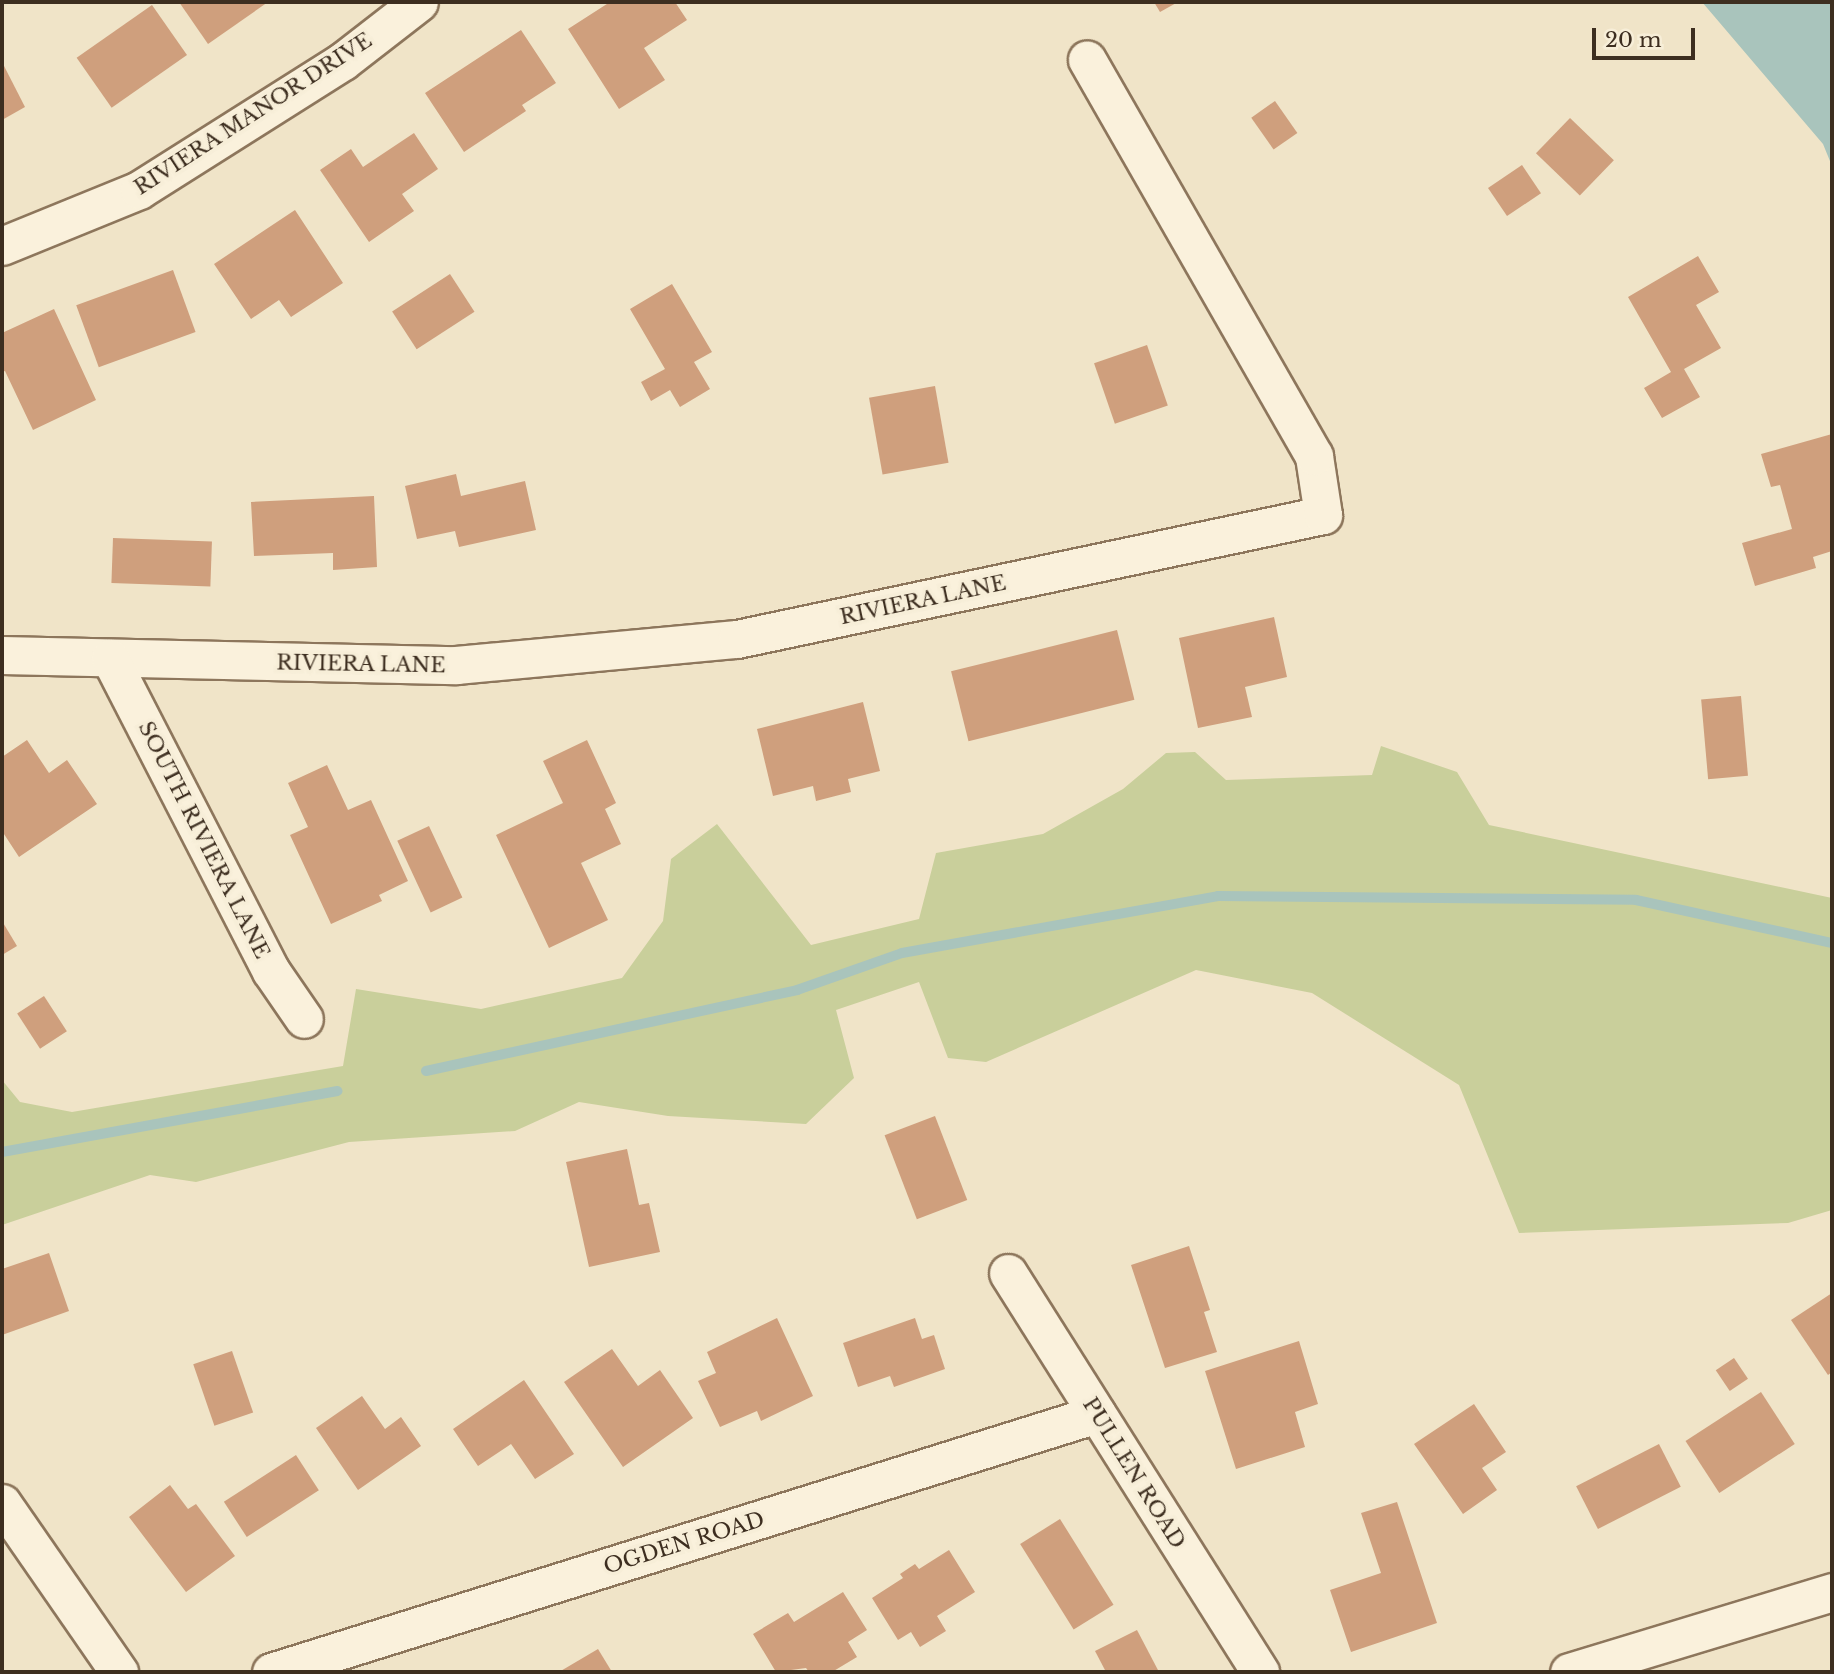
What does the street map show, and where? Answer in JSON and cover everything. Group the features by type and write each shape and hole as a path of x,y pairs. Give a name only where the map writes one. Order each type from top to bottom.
{"street":[{"name":"RIVIERA MANOR DRIVE","path":"2,246 139,190 343,61 419,2"},
{"name":"RIVIERA LANE","path":"2,655 456,665 737,639 1323,515 1314,456 1087,59"},
{"name":"SOUTH RIVIERA LANE","path":"110,658 271,971 304,1019"},
{"name":"PULLEN ROAD","path":"1008,1273 1260,1672"},
{"name":"OGDEN ROAD","path":"271,1672 1097,1414"},
{"path":"2,1503 119,1672"},
{"path":"1569,1672 1832,1592"}],"green space":[{"path":"1381,746 1457,772 1489,825 1832,898 1832,1210 1788,1223 1519,1233 1459,1085 1312,993 1196,970 986,1062 948,1058 919,982 836,1010 854,1078 806,1124 668,1116 579,1102 515,1131 349,1142 196,1182 150,1175 2,1225 2,1080 20,1102 72,1112 343,1066 356,989 481,1009 622,978 663,921 671,859 717,824 811,945 919,919 936,853 1043,834 1123,789 1166,753 1195,752 1226,780 1372,775"}],"water":[{"path":"1702,2 1832,2 1832,166 1823,144"}],"building":[{"path":"179,2 268,2 208,44"},
{"path":"610,2 675,2 687,20 644,48 665,80 619,109 568,29"},
{"path":"1154,2 1178,2 1160,12"},
{"path":"152,5 187,55 112,108 77,58"},
{"path":"521,30 556,83 522,105 526,111 464,152 425,93"},
{"path":"2,62 25,107 2,120"},
{"path":"1275,101 1297,133 1274,150 1251,118"},
{"path":"1570,118 1614,160 1580,196 1536,153"},
{"path":"414,133 438,169 402,194 414,211 369,242 320,170 351,149 363,167"},
{"path":"1522,165 1541,193 1507,216 1488,188"},
{"path":"295,210 343,283 291,317 279,300 251,319 214,264"},
{"path":"1698,256 1719,292 1696,305 1721,348 1684,369 1700,397 1662,418 1644,388 1671,372 1628,297"},
{"path":"173,270 196,332 99,367 76,305"},
{"path":"450,274 475,312 417,349 392,312"},
{"path":"672,284 712,352 694,362 710,389 680,407 670,390 651,401 641,382 665,369 630,309"},
{"path":"54,309 96,400 33,430 5,371 2,372 2,333"},
{"path":"1147,345 1168,406 1115,424 1094,363"},
{"path":"935,386 949,463 883,474 869,398"},
{"path":"1832,434 1832,551 1813,557 1816,568 1755,586 1742,543 1792,529 1780,485 1771,487 1761,454"},
{"path":"456,474 461,496 525,481 536,530 459,547 455,531 417,539 405,486"},
{"path":"374,496 377,567 333,570 333,553 254,556 251,502"},
{"path":"113,538 212,541 210,586 111,583"},
{"path":"1274,617 1287,677 1245,687 1252,717 1198,728 1179,638"},
{"path":"1117,630 1134,700 968,741 951,671"},
{"path":"1741,696 1748,776 1708,779 1701,699"},
{"path":"863,702 880,771 848,779 851,792 816,801 813,786 773,796 757,729"},
{"path":"27,740 49,773 67,760 97,804 19,857 2,831 2,757"},
{"path":"587,740 616,803 605,809 621,844 581,863 608,920 549,948 496,835 563,803 543,761"},
{"path":"327,765 348,810 371,800 408,881 379,895 382,901 331,924 290,835 308,827 288,783"},
{"path":"429,826 462,898 431,912 397,841"},
{"path":"2,921 17,946 2,955"},
{"path":"44,996 67,1031 40,1049 17,1013"},
{"path":"935,1116 967,1200 917,1219 885,1135"},
{"path":"627,1149 639,1205 649,1203 660,1252 589,1267 566,1162"},
{"path":"1189,1246 1210,1310 1204,1312 1217,1352 1165,1368 1131,1265"},
{"path":"49,1253 69,1311 2,1335 2,1269"},
{"path":"1832,1293 1832,1372 1828,1375 1791,1320"},
{"path":"777,1318 813,1396 761,1421 757,1411 720,1427 698,1381 716,1373 707,1352"},
{"path":"915,1318 922,1339 934,1335 945,1369 894,1387 890,1376 858,1387 843,1343"},
{"path":"1299,1341 1318,1404 1295,1412 1305,1447 1236,1469 1205,1371"},
{"path":"612,1349 638,1386 660,1370 693,1418 623,1467 564,1382"},
{"path":"232,1351 253,1412 214,1426 193,1364"},
{"path":"1734,1358 1748,1379 1730,1391 1716,1370"},
{"path":"524,1380 574,1454 535,1479 511,1444 478,1466 453,1429"},
{"path":"1761,1392 1795,1444 1719,1493 1686,1441"},
{"path":"362,1396 385,1429 401,1417 421,1446 358,1490 316,1428"},
{"path":"1474,1404 1506,1452 1482,1468 1497,1490 1463,1514 1414,1444"},
{"path":"1659,1444 1681,1487 1598,1529 1576,1486"},
{"path":"296,1455 319,1490 247,1537 224,1502"},
{"path":"170,1485 188,1509 196,1504 235,1556 186,1592 129,1517"},
{"path":"1397,1502 1437,1623 1351,1652 1330,1590 1381,1573 1361,1513"},
{"path":"1060,1519 1114,1605 1074,1630 1020,1544"},
{"path":"949,1550 975,1592 937,1616 946,1631 920,1647 911,1632 898,1640 872,1598 903,1578 900,1574 915,1564 919,1569"},
{"path":"843,1592 867,1630 848,1642 857,1657 832,1672 809,1672 806,1668 776,1672 753,1634 788,1613 794,1622"},
{"path":"1137,1630 1159,1672 1106,1672 1095,1651"},
{"path":"598,1649 612,1672 559,1672"}],"waterway":[{"path":"426,1071 797,990 902,953 1218,896 1636,900 1832,943"},
{"path":"2,1152 338,1091"}]}
